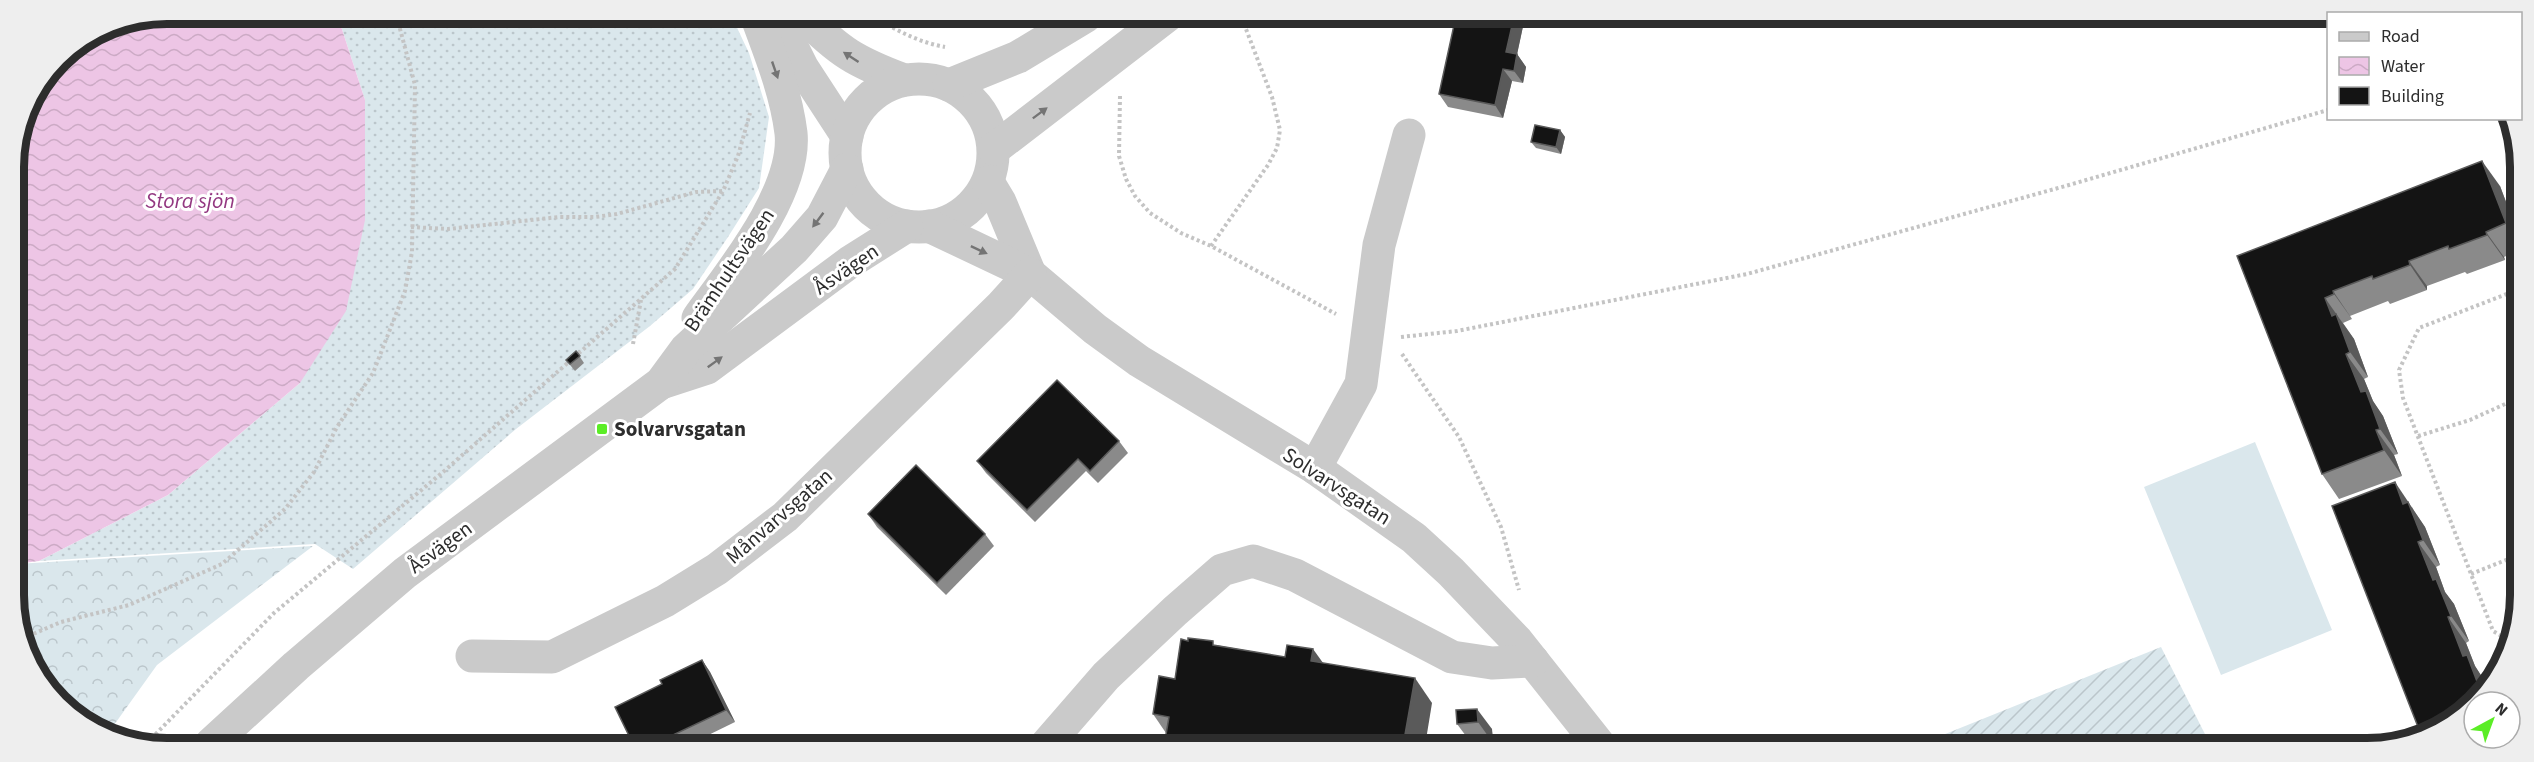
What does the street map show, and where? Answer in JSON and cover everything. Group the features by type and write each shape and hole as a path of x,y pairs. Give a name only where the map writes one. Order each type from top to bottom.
{"street":[{"name":"Brämhultsvägen","path":"629,407 681,342 735,267 773,205 790,155 791,135 779,81 759,24"},
{"path":"780,24 802,67 847,136"},
{"path":"812,24 831,44 862,64 904,80"},
{"path":"949,85 1018,57 1073,24"},
{"path":"994,149 1157,24"},
{"path":"918,226 950,220 969,208 988,182 994,149 988,126 977,106 949,85 927,79 904,80 884,87 867,100 855,116 847,136 847,169 855,189 868,206 886,219 918,226 1030,274"},
{"path":"1315,468 1361,384 1379,335 1378,244 1409,135"},
{"name":"Åsvägen","path":"221,738 296,666 405,573 661,383 686,349 794,249 822,217 847,169"},
{"path":"988,182 1000,202 1030,274"},
{"name":"Åsvägen","path":"661,383 707,368 850,262 918,226"},
{"name":"Solvarvsgatan","path":"1030,274 1095,329 1139,361 1315,468 1414,538 1451,572 1525,651 1594,738"},
{"name":"Månvarvsgatan","path":"472,656 552,657 665,601 717,569 785,517 1001,306 1030,274"},
{"path":"1052,738 1106,676 1175,611 1222,570 1253,561 1295,575 1452,657 1492,663 1525,651"}],"path":[{"path":"31,636 61,622 129,605 222,564 285,509 314,472 337,427 373,373 405,291 412,252 415,85 399,24"},
{"path":"886,24 929,44 953,48"},
{"path":"1211,246 1268,165 1277,148 1280,130 1272,97 1244,24"},
{"path":"153,737 274,613 443,472 675,269 723,191 738,156 752,106 759,93 779,81"},
{"path":"1120,91 1119,156 1126,179 1135,196 1150,213 1162,222 1379,335 1459,437 1501,527 1520,592 1525,651"},
{"path":"1379,335 1457,331 1747,274 2081,182 2327,110"},
{"path":"411,227 448,229 559,217 606,215 696,192 723,191"},
{"path":"2503,637 2493,631 2403,398 2399,370 2419,328 2510,293"},
{"path":"633,344 641,299"},
{"path":"2418,436 2470,420 2510,402"},
{"path":"2471,574 2510,558"}],"green space":[{"path":"340,24 735,24 749,53 769,117 759,188 693,289 650,326 516,429 353,569 315,544 39,561 168,495 300,383 365,100"},
{"path":"2255,442 2332,630 2221,675 2144,487"},
{"path":"313,546 157,665 112,727 95,719 73,703 48,675 32,641 25,614 24,564"},
{"path":"2161,647 2207,738 1935,738"}],"water":[{"name":"Stora sjön","path":"340,24 365,100 365,220 346,311 300,383 168,495 39,561 24,563 24,157 35,112 48,87 73,59 95,43 121,32 148,25"}],"building":[{"path":"1454,24 1512,24 1506,52 1517,54 1514,71 1503,69 1495,105 1439,94"},
{"path":"1535,125 1560,130 1556,147 1531,142"},
{"path":"2482,161 2506,223 2486,232 2487,235 2449,249 2448,246 2409,261 2410,265 2333,291 2334,294 2325,298 2332,316 2336,314 2350,352 2346,354 2361,392 2366,391 2380,429 2376,430 2384,450 2322,474 2237,256"},
{"path":"576,351 580,356 570,364 566,360"},
{"path":"1057,380 1119,441 1090,471 1078,459 1027,510 977,461"},
{"path":"916,465 985,534 937,583 868,514"},
{"path":"2395,482 2403,504 2408,502 2423,540 2418,542 2451,616 2448,617 2463,656 2467,655 2479,684 2474,690 2462,690 2461,703 2439,719 2419,728 2332,506"},
{"path":"1188,638 1213,641 1213,645 1285,657 1287,645 1313,649 1311,661 1415,678 1404,738 1165,738 1169,717 1153,714 1159,676 1175,679 1181,639 1188,641"},
{"path":"702,660 726,710 667,738 630,738 615,707 662,684 660,680"},
{"path":"1477,709 1478,722 1457,724 1456,710"}],"place":[{"name":"Solvarvsgatan","path":"602,429"}]}
